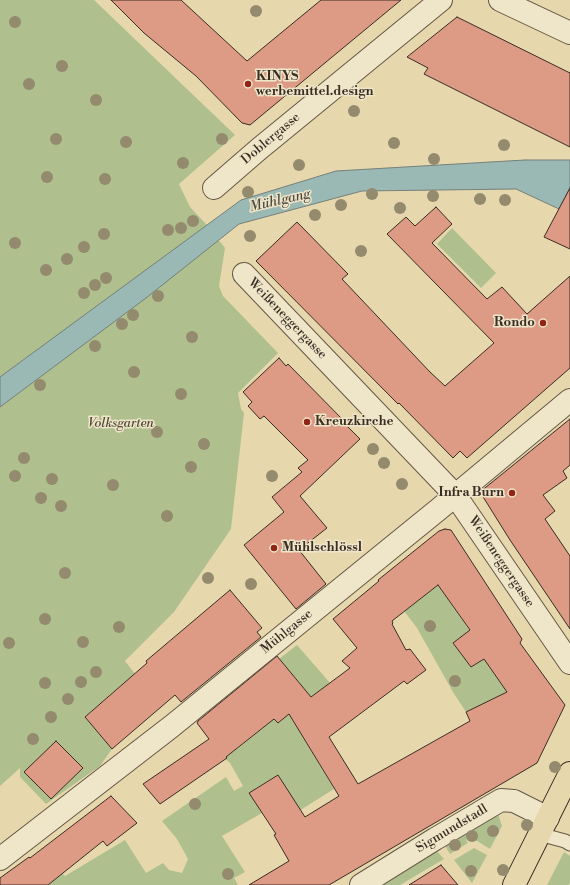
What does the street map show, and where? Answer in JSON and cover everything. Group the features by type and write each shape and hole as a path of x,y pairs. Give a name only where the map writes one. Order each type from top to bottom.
{"main road":[{"path":"514,885 570,773"}],"street":[{"name":"Doblergasse","path":"214,188 259,149 441,0"},
{"path":"500,0 570,32"},
{"name":"Weißeneggergasse","path":"244,274 455,495 570,663"},
{"name":"Mühlgasse","path":"0,858 172,726 570,400"},
{"name":"Sigmundstadl","path":"361,885 500,800 514,801 544,826"}],"lane":[{"path":"544,826 570,844"}],"green space":[{"name":"Volksgarten","path":"0,0 94,0 235,135 179,184 190,207 225,248 219,286 223,296 278,353 238,393 241,409 244,413 231,529 174,612 125,661 150,693 125,682 85,717 112,749 100,766 46,804 20,777 20,768 0,786"},
{"path":"452,228 496,273 481,288 437,244"},
{"path":"438,585 470,631 453,643 471,667 487,657 490,662 489,667 508,692 466,712 417,628 404,611"},
{"path":"297,645 330,683 297,708 300,683 279,659"},
{"path":"289,714 334,789 299,811 278,775 256,788 257,805 262,813 222,836 245,872 234,878 238,885 48,885 62,873 65,876 125,840 146,873 163,863 169,870 182,873 188,859 177,839 162,821 226,777 234,791 243,786 230,763 222,756 233,752 268,724 272,716 278,723"},
{"path":"498,814 502,826 490,849 474,839 472,841 469,838 466,840 468,843 450,854 444,844"},
{"path":"474,848 487,855 472,883 454,860"},
{"path":"435,849 444,859 400,885 377,885"},
{"path":"564,852 570,856 569,885 547,885"}],"water":[{"name":"Mühlgang","path":"525,160 570,160 570,188 559,209 516,189 362,191 239,224 146,298 0,407 0,377 241,200 336,171"}],"building":[{"path":"111,0 181,0 247,61 321,0 401,0 250,125 242,123 196,76 144,33"},
{"path":"457,17 570,73 570,147 424,74 428,68 407,57"},
{"path":"570,188 570,249 544,237"},
{"path":"436,207 452,224 432,243 487,299 502,287 527,314 570,276 570,368 467,458 460,451 453,458 256,261 297,222 348,274 342,279 445,386 494,343 387,234 406,217 415,226"},
{"path":"279,358 286,366 288,364 360,439 300,496 327,528 299,550 326,584 296,609 244,545 284,512 272,497 302,472 298,468 308,460 264,416 260,419 248,406 252,402 243,392"},
{"path":"570,419 570,465 563,471 567,478 543,495 555,511 545,519 570,556 570,629 510,540 480,492"},
{"path":"445,529 451,530 522,639 520,643 565,705 537,763 329,885 249,885 289,861 274,835 276,834 249,793 278,775 305,817 339,796 289,714 278,723 274,719 226,757 227,758 160,804 143,784 209,739 197,723 198,721 277,656 311,697 350,668 342,661 357,648 333,619 379,581 378,580 439,531","holes":["438,585 470,630 453,643 471,667 484,659 507,692 466,712 470,721 358,784 329,737 404,681 407,684 426,670 410,649 406,650 392,624 392,621"]},
{"path":"230,590 262,628 257,632 261,637 181,702 175,695 112,749 85,717 147,663 146,661"},
{"path":"56,741 83,768 51,799 24,772"},
{"path":"111,796 137,823 107,846 103,841 48,885 0,885 0,878 29,857 30,858"},
{"path":"441,865 458,885 409,885"}],"place":[{"name":"KINYS werbemittel.design","path":"248,84"},
{"name":"Rondo","path":"543,323"},
{"name":"Kreuzkirche","path":"307,422"},
{"name":"Infra Burn","path":"512,493"},
{"name":"Mühlschlössl","path":"274,548"}]}
